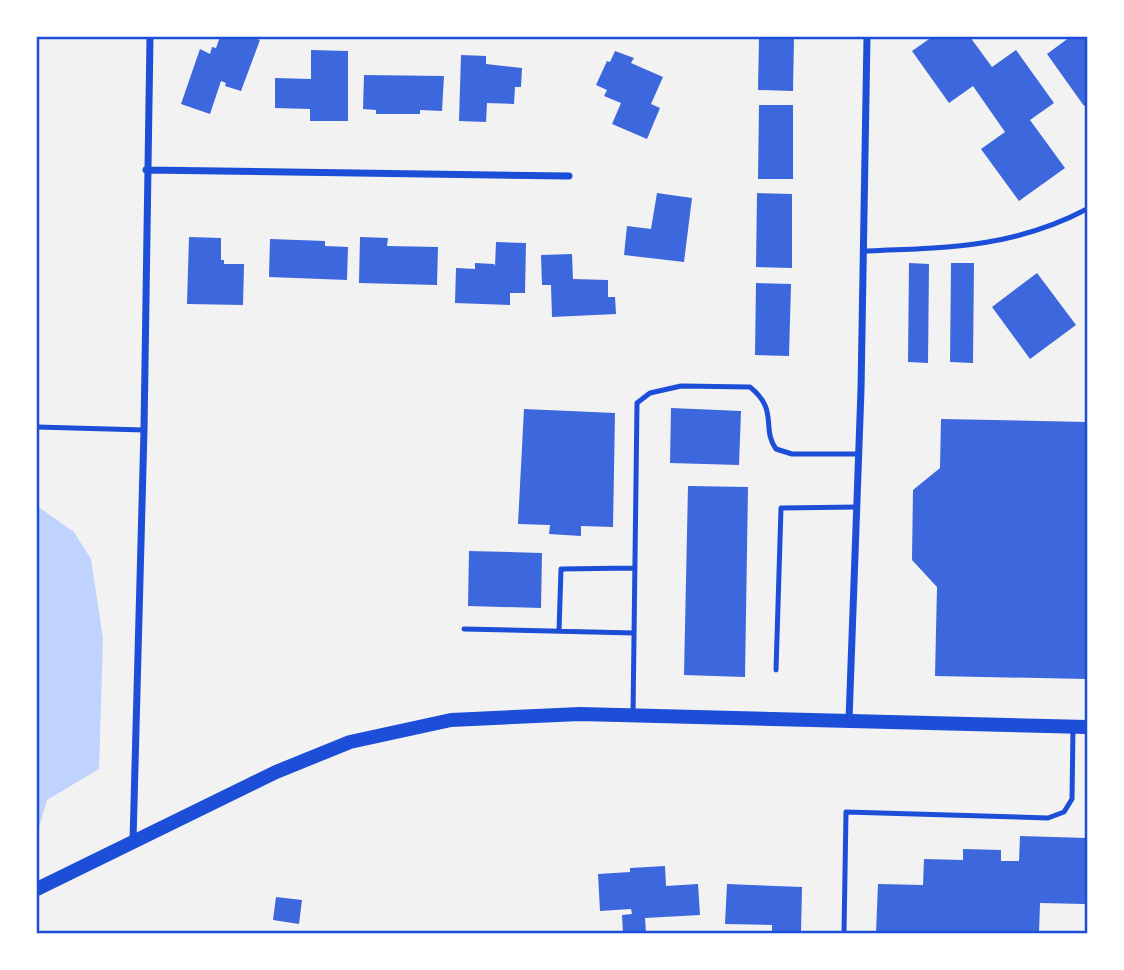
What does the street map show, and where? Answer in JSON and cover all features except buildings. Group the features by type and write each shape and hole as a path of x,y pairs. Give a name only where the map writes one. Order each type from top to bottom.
{"main road":[{"path":"37,889 276,772 350,742 451,720 580,714 1080,727"}],"street":[{"path":"133,841 144,430 150,37"},
{"path":"849,720 859,454 867,37"},
{"path":"146,170 569,176"}],"lane":[{"path":"864,251 956,248 1012,239 1087,209"},
{"path":"633,715 637,403 650,393 681,386 750,387 758,394 769,414 770,442 776,449 792,454 859,454"},
{"path":"37,427 144,430"},
{"path":"776,670 781,508 857,507"},
{"path":"559,631 561,569 635,568"},
{"path":"464,629 634,633"},
{"path":"844,933 846,812 1048,818 1064,812 1072,799 1080,727"}],"water":[{"path":"37,506 74,532 91,559 103,639 99,769 47,800 37,834"}]}
